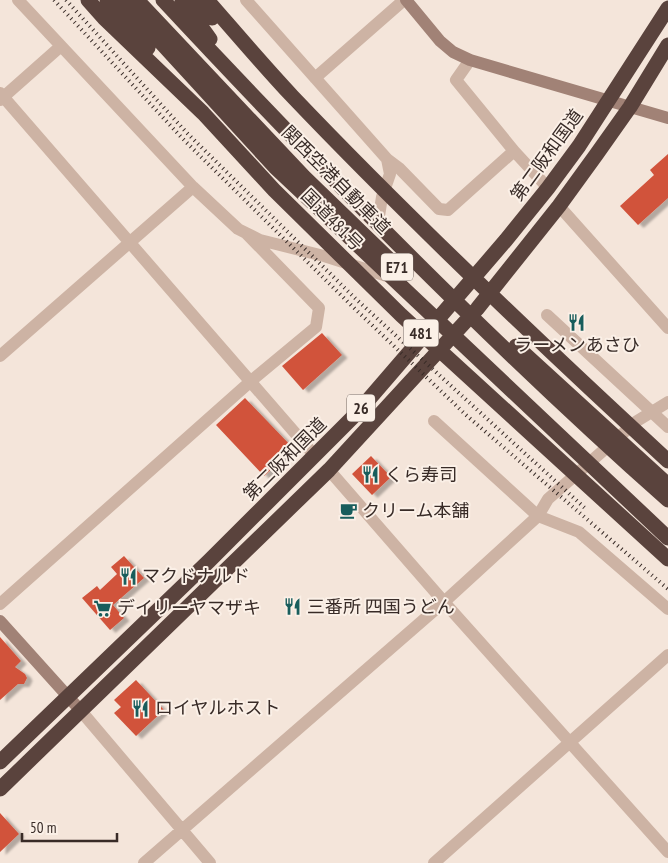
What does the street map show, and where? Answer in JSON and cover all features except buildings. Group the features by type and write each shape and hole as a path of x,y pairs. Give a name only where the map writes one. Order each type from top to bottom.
{"highway":[{"name":"国道481号","path":"88,0 221,133 274,190 401,315 668,559"},
{"name":"関西空港自動車道","path":"137,0 304,177 586,451 668,524"},
{"name":"関西空港自動車道","path":"163,0 340,188 596,436 668,500"},
{"path":"169,0 326,167 668,485"},
{"path":"182,0 231,68"},
{"path":"193,0 291,95 452,258 668,461"},
{"path":"207,0 291,95"},
{"path":"115,4 202,114"},
{"name":"481","path":"115,4 216,103 275,167 668,538"},
{"name":"第二阪和国道","path":"0,762 209,561 357,413 506,240 548,188 579,146 668,8"},
{"name":"26","path":"0,789 330,470 477,309 560,206 630,107 668,45"}],"street":[{"path":"18,0 193,187 238,229 260,240 324,256 393,277"},
{"path":"246,0 387,158 439,208 448,210 514,151"},
{"path":"315,78 405,0 440,41 452,52 470,60 668,118"},
{"path":"61,46 1,96 131,242 315,456"},
{"path":"470,60 456,80 514,151 548,188"},
{"path":"380,216 382,197 390,174 387,158"},
{"path":"0,356 193,187"},
{"path":"560,206 668,328"},
{"path":"0,604 251,381 316,327 319,308 246,233"},
{"path":"547,315 668,427"},
{"path":"144,863 444,602 538,516 548,500 637,421 668,402"},
{"path":"434,421 538,516 578,532 668,609"},
{"path":"330,470 444,602 668,852"},
{"path":"0,621 81,711 210,863"},
{"path":"434,863 668,655"}],"railway":[{"path":"54,0 182,138 351,305 466,415 668,589"},
{"path":"66,0 187,133 357,300 587,510"}],"place":[{"name":"ラーメンあさひ","path":"577,322"},
{"name":"くら寿司","path":"371,475"},
{"name":"クリーム本舗","path":"348,511"},
{"name":"マクドナルド","path":"128,576"},
{"name":"三番所 四国うどん","path":"293,607"},
{"name":"デイリーヤマザキ","path":"103,608"},
{"name":"ロイヤルホスト","path":"141,708"}]}
